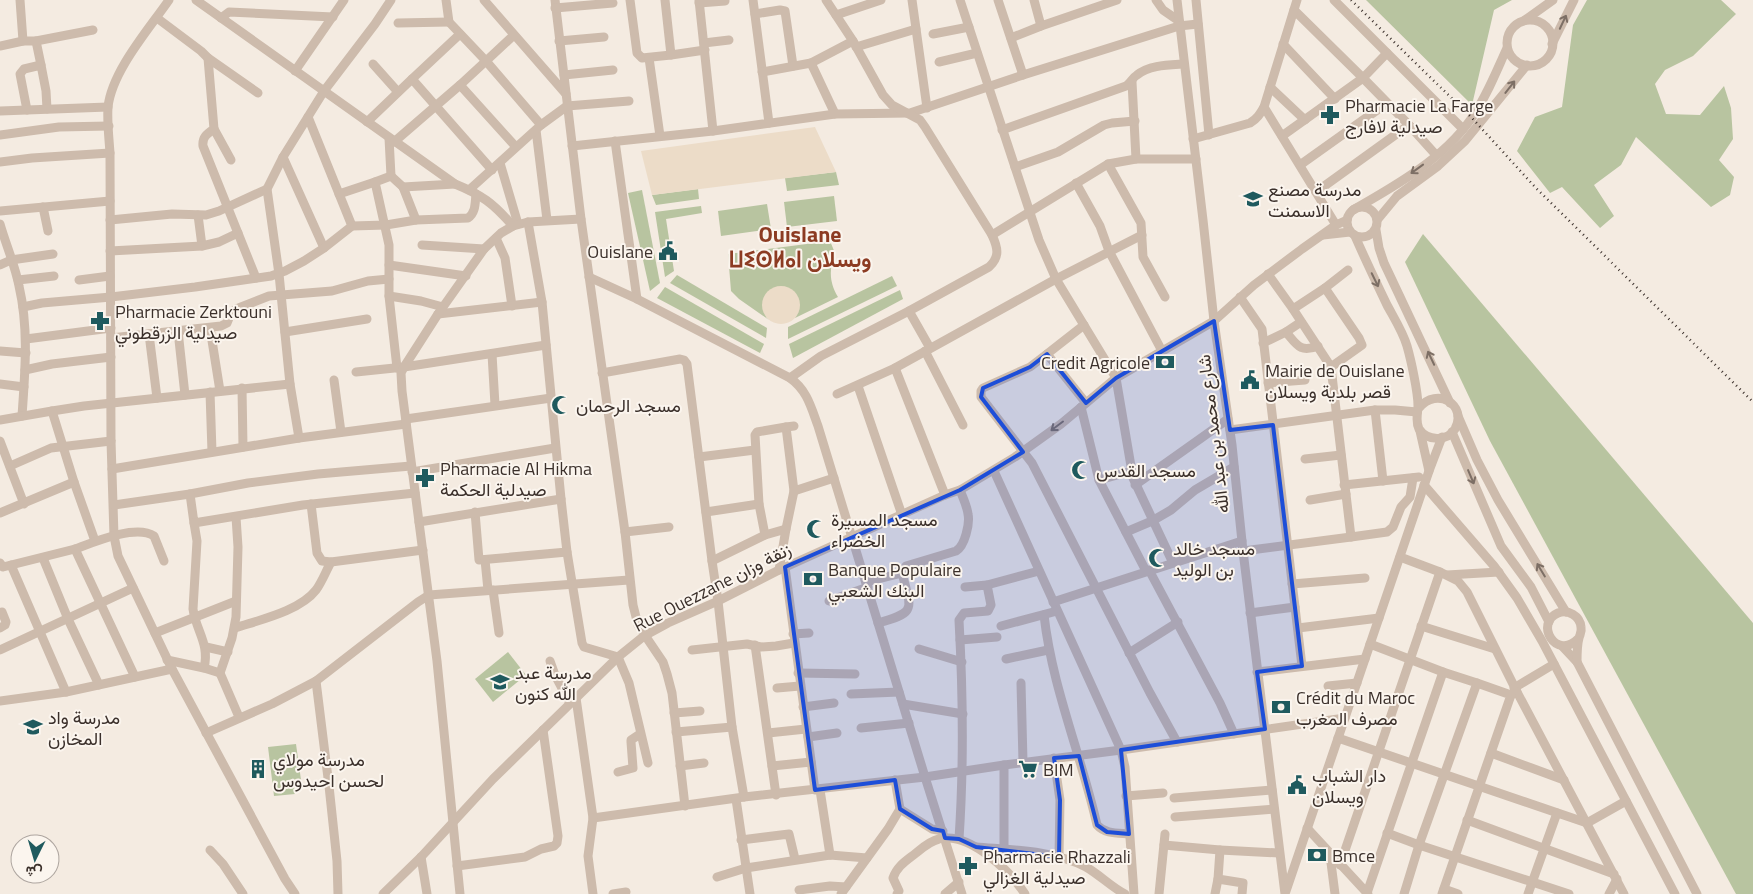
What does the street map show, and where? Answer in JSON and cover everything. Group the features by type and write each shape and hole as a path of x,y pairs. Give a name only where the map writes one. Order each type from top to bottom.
{"street":[{"path":"20,0 24,41"},
{"path":"169,0 120,72 111,92 108,107 110,153 111,441 114,536 118,556 167,660 285,879 295,894"},
{"path":"196,0 454,184 497,207 516,225"},
{"path":"295,71 344,0"},
{"path":"298,438 267,189 283,157 324,91 391,0"},
{"path":"446,0 448,22 486,60 539,127 548,220"},
{"path":"484,0 566,94"},
{"path":"630,0 635,50 639,56 649,58 670,55 729,40"},
{"path":"665,0 670,55"},
{"path":"753,0 769,123"},
{"path":"790,378 821,356 989,267 997,255 997,246 992,235 925,127 920,120 892,105 882,95 855,44 826,0"},
{"path":"836,15 882,0"},
{"path":"912,0 927,108"},
{"path":"960,0 1029,213 1056,279 1116,378 1135,485 1173,563"},
{"path":"998,0 1023,75"},
{"path":"1034,0 1041,26"},
{"path":"1086,0 1089,10"},
{"path":"1011,38 1118,0"},
{"path":"1156,0 1163,10 1179,23"},
{"name":"شارع محمد بن عبد الله","path":"1176,0 1192,120 1214,321 1230,430 1250,613 1285,894"},
{"path":"1196,0 1209,135"},
{"path":"1193,139 1256,120 1264,107 1297,0"},
{"path":"1334,0 1463,130"},
{"path":"1553,0 1512,28 1507,41 1507,48 1483,100 1463,130 1436,155 1405,178 1353,210 1349,214 1347,226 1407,346 1418,410 1416,419 1420,430 1427,477 1518,598 1675,894"},
{"path":"1507,48 1514,60 1527,65 1535,65 1546,58 1574,0"},
{"path":"713,131 699,2 725,1"},
{"path":"612,3 555,4 581,219 625,532 629,580 638,625 663,662 672,693 685,806"},
{"path":"1294,10 1387,102 1436,155"},
{"path":"755,14 785,11 794,66"},
{"path":"221,18 229,12 333,17"},
{"path":"157,18 202,51 208,58 258,92"},
{"path":"1523,21 1530,20 1544,25 1549,31 1552,45"},
{"path":"398,23 448,22"},
{"path":"572,146 713,131 835,114 910,113 1179,23 1198,24"},
{"path":"933,34 969,27"},
{"path":"762,72 811,63 855,44 916,29"},
{"path":"0,46 93,30"},
{"path":"367,122 460,34"},
{"path":"392,140 435,107 514,35"},
{"path":"559,41 604,37"},
{"path":"36,41 45,85 47,109"},
{"path":"1284,44 1335,99"},
{"path":"940,62 977,53"},
{"path":"1282,136 1363,78 1387,53"},
{"path":"208,58 214,129 231,160"},
{"path":"649,58 660,136"},
{"path":"811,63 835,114"},
{"path":"373,64 398,92"},
{"path":"1002,130 1126,86 1132,82 1137,74 1146,70 1161,66 1184,64"},
{"path":"27,110 20,74 24,69 41,65"},
{"path":"1527,65 1465,141 1438,166 1397,196 1378,219 1376,230 1384,263 1424,344 1477,460 1498,500 1566,612 1575,616 1580,622 1581,633 1578,639 1574,643 1562,646"},
{"path":"564,76 614,70"},
{"path":"412,79 492,170"},
{"path":"1132,82 1136,160"},
{"path":"460,85 516,147"},
{"path":"1270,87 1305,120"},
{"path":"23,307 62,300 110,297 279,274 324,248 352,226 386,225 416,220 468,218 472,216 474,210 472,192 516,147 567,106 629,101"},
{"path":"1300,165 1387,102"},
{"path":"1192,120 1206,104"},
{"path":"0,111 108,107"},
{"path":"1264,107 1336,225"},
{"path":"308,117 352,226"},
{"path":"1015,167 1058,152 1104,126 1112,123 1135,121"},
{"path":"1316,192 1409,125"},
{"path":"0,135 59,127 109,126"},
{"path":"214,129 204,136 203,146 256,278"},
{"path":"391,176 392,140"},
{"path":"615,141 638,299"},
{"path":"0,162 110,153"},
{"path":"283,157 324,248"},
{"path":"992,235 1108,164 1136,160 1196,159"},
{"path":"500,163 516,225"},
{"path":"1108,164 1141,223 1143,257 1165,297"},
{"path":"339,194 391,176"},
{"path":"391,176 404,187 416,220"},
{"path":"375,182 389,245 389,296 401,373 429,595 460,894"},
{"path":"1076,183 1100,226 1109,251 1162,351"},
{"path":"404,187 454,184"},
{"path":"110,220 164,215 212,214 267,189"},
{"path":"0,211 110,201"},
{"path":"43,207 48,231"},
{"path":"1353,210 1367,207 1376,214 1378,219"},
{"path":"198,215 202,246"},
{"path":"400,367 484,250 496,238 516,225 528,222 581,219"},
{"name":"Rue Ouezzane زنقة وزان","path":"383,894 421,857 493,779 618,657 644,636 782,569 944,495 960,490 994,471 1084,405 1116,378 1214,321 1268,274 1336,225 1347,220"},
{"path":"528,222 542,302 550,398 567,552 583,646 618,657 629,683 648,763"},
{"path":"0,224 18,280 23,307 26,370 22,416"},
{"path":"1323,235 1352,234 1365,238 1376,230"},
{"path":"110,251 202,246 219,242 238,233"},
{"path":"837,394 895,368 1056,279 1142,235"},
{"path":"496,238 505,258 512,306"},
{"path":"422,245 484,250"},
{"path":"0,265 11,260 53,254"},
{"path":"389,265 466,276"},
{"path":"1293,309 1348,270"},
{"path":"1268,274 1331,367 1351,537"},
{"path":"18,280 54,276"},
{"path":"79,280 110,276"},
{"path":"589,277 638,299 790,378 799,384 806,394 818,426 924,777 962,894"},
{"path":"26,339 111,333 149,334 210,328 226,325 231,314 236,309 268,296 332,291 368,281 389,279"},
{"path":"1325,288 1362,344 1331,367"},
{"path":"389,296 420,301 441,310 512,306 542,302"},
{"path":"1240,297 1262,329 1302,666"},
{"path":"909,310 962,425"},
{"path":"285,332 367,319"},
{"path":"1263,342 1286,332 1301,322"},
{"path":"1084,325 1030,367 983,388 981,397 1032,463 1129,653 1177,742"},
{"path":"210,328 220,391"},
{"path":"178,331 185,395"},
{"path":"1286,332 1303,349 1318,346"},
{"path":"149,334 157,398"},
{"path":"356,372 546,345"},
{"path":"0,351 26,353"},
{"path":"492,354 495,405"},
{"path":"1048,354 1084,405 1099,480 1126,532 1178,622 1220,702 1234,734"},
{"path":"26,370 52,364 111,357"},
{"path":"602,373 680,359 684,360 687,364 718,601 740,798 741,840 750,894"},
{"path":"895,368 944,495"},
{"path":"334,380 341,432"},
{"path":"1268,384 1305,380"},
{"path":"0,384 24,387"},
{"path":"0,420 111,403 290,384"},
{"path":"858,386 902,514"},
{"path":"242,388 243,447"},
{"path":"210,392 212,452"},
{"path":"112,469 495,405 550,398"},
{"path":"1230,430 1375,410 1418,410 1432,398 1444,399 1450,403"},
{"path":"1375,410 1383,481"},
{"path":"52,411 95,541"},
{"path":"1420,430 1430,438 1442,437 1452,432 1457,422 1457,415"},
{"path":"1135,485 1228,419"},
{"path":"765,535 759,504 755,435 758,432 790,426 794,491 786,529 782,569 811,762 830,855"},
{"path":"1452,432 1501,546 1531,587 1549,622"},
{"path":"1285,894 1442,437"},
{"path":"0,441 24,504"},
{"path":"10,466 44,451 63,446 111,441"},
{"path":"114,505 248,483 318,474 412,468 555,448"},
{"path":"699,457 755,450"},
{"path":"1305,459 1341,455"},
{"path":"1126,532 1152,521 1171,510 1195,490 1234,467"},
{"path":"994,471 1121,750 1125,767 1134,894"},
{"path":"1099,480 1132,471"},
{"path":"1310,500 1383,481 1427,477"},
{"path":"794,491 834,478"},
{"path":"1243,552 1387,532 1393,528 1401,507 1410,497 1413,478"},
{"path":"0,513 74,482"},
{"path":"829,601 866,584 902,573 906,566 961,548 968,524 968,515 960,490"},
{"path":"194,523 311,504 415,493"},
{"path":"190,494 196,541 193,594 194,617 206,647 204,668"},
{"path":"419,522 561,499"},
{"path":"311,504 317,553 322,561 331,562 423,550"},
{"path":"706,512 759,504"},
{"path":"475,512 478,559 485,560 567,552"},
{"path":"236,517 238,547 235,628 220,673 239,717"},
{"path":"625,532 669,527"},
{"path":"712,561 765,535 786,529"},
{"path":"0,563 4,567 75,549 114,536 141,532 154,536 158,542 164,562"},
{"path":"1053,602 1242,541"},
{"path":"75,549 135,677"},
{"path":"1400,557 1458,581 1467,592 1514,692 1587,822 1624,894"},
{"path":"43,558 68,619 99,686"},
{"path":"485,560 498,634"},
{"path":"235,628 282,613 296,606 315,591 331,562"},
{"path":"11,565 66,692"},
{"path":"965,587 987,585 1039,571"},
{"path":"1443,574 1499,572"},
{"path":"878,623 904,615 909,608 909,600 902,573"},
{"path":"1340,865 1410,659 1443,574"},
{"path":"1292,584 1365,578"},
{"path":"206,733 280,700 316,681 429,595 629,580"},
{"path":"959,839 963,772 963,714 959,620 964,613 988,611 991,608 987,585"},
{"path":"0,650 133,588"},
{"path":"155,632 236,601"},
{"path":"1250,613 1295,607"},
{"path":"1001,626 1057,611"},
{"path":"0,628 6,622 2,612"},
{"path":"1566,612 1557,614 1549,622 1547,628 1549,637 1553,642 1562,646 1576,662 1697,894"},
{"path":"1044,615 1048,650 1080,756 1097,825 1101,830 1107,832 1129,834"},
{"path":"1298,628 1379,618"},
{"path":"1129,653 1178,622"},
{"path":"1422,626 1495,649"},
{"path":"692,650 747,644 776,646 809,634"},
{"path":"960,640 997,637"},
{"path":"1576,662 1578,639"},
{"path":"1370,644 1443,672 1514,692"},
{"path":"755,645 776,794"},
{"path":"206,647 228,652"},
{"path":"919,649 962,662"},
{"path":"1006,659 1048,650"},
{"path":"1257,672 1365,659"},
{"path":"167,660 220,673"},
{"path":"550,660 555,675 573,701 593,818 588,856 593,894"},
{"path":"1458,894 1443,892 1479,786 1514,692 1554,664"},
{"path":"0,690 2,701 99,686 172,669"},
{"path":"1307,828 1367,893 1443,672"},
{"path":"798,673 855,674"},
{"path":"316,681 326,754 338,894"},
{"path":"1021,683 1023,762"},
{"path":"1328,686 1357,683"},
{"path":"1404,894 1419,845 1477,683"},
{"path":"777,688 800,686"},
{"path":"852,694 899,692"},
{"path":"803,707 834,703"},
{"path":"903,704 963,714"},
{"path":"674,713 700,711"},
{"path":"593,818 740,798 963,772 1004,764 1080,756 1345,718"},
{"path":"861,728 909,723"},
{"path":"676,732 732,727"},
{"path":"457,866 526,857 541,849 554,846 557,842 558,836 543,730"},
{"path":"768,733 837,732"},
{"path":"618,772 633,768 631,740 640,734"},
{"path":"1338,738 1587,822 1626,801"},
{"path":"1491,753 1564,780"},
{"path":"1054,758 1060,800 1059,857"},
{"path":"772,766 811,762"},
{"path":"680,766 704,763"},
{"path":"1004,764 1004,849"},
{"path":"799,890 830,886 844,891 900,809 895,780"},
{"path":"1174,798 1272,790"},
{"path":"1126,796 1163,794"},
{"path":"900,809 932,830 976,847 1017,882 1026,894"},
{"path":"1175,817 1274,809"},
{"path":"1528,894 1557,813"},
{"path":"1468,820 1544,847 1615,876"},
{"path":"1387,833 1569,894"},
{"path":"741,840 789,834 795,859"},
{"path":"1159,894 1165,834"},
{"path":"897,894 898,891 893,878 898,867 944,835"},
{"path":"1164,845 1279,853"},
{"path":"976,847 1059,857 1089,868 1125,894"},
{"path":"210,850 227,869 243,894"},
{"path":"1215,894 1220,850"},
{"path":"1330,854 1335,894"},
{"path":"717,876 746,868 795,859 830,855 867,858"},
{"path":"421,857 427,894"},
{"path":"1609,894 1615,876"},
{"path":"1218,879 1243,883 1242,894"},
{"path":"945,894 959,882"},
{"path":"613,894 626,892"}],"highlighted area":[{"path":"1214,321 1230,430 1273,425 1302,666 1257,672 1265,729 1121,750 1129,834 1107,832 1097,825 1079,756 1054,758 1060,800 1059,857 976,847 959,839 945,838 943,831 932,829 900,809 895,780 815,790 785,567 960,490 1023,452 981,397 983,388 1030,367 1047,354 1086,403 1116,378"}],"green space":[{"path":"1366,0 1512,0 1494,10 1472,105"},
{"path":"1587,0 1721,0 1736,14 1693,56 1665,70 1655,84 1666,114 1700,115 1724,86 1731,108 1733,139 1719,160 1734,177 1730,195 1711,207 1636,137 1621,165 1594,185 1614,216 1600,228 1562,187 1550,193 1517,151 1535,117 1562,107 1573,25"},
{"path":"836,172 839,185 787,191 785,178"},
{"path":"698,189 699,199 656,205 652,195"},
{"path":"642,190 660,283 650,291 628,193"},
{"path":"834,196 837,221 787,227 784,202"},
{"path":"767,204 771,229 721,236 718,211"},
{"path":"701,206 702,213 666,219 674,271 665,277 655,212"},
{"path":"1423,234 1753,623 1753,894 1736,894 1490,441 1405,262"},
{"path":"830,241 835,253 831,270 832,281 838,297 795,318 799,307 798,298 766,317 769,320 739,299 731,291 728,254"},
{"path":"677,275 767,328 766,338 670,283"},
{"path":"892,276 897,286 788,339 788,327"},
{"path":"665,287 764,344 760,353 657,298"},
{"path":"900,290 903,299 793,358 789,344"},
{"path":"508,652 526,675 493,702 475,679"},
{"path":"296,744 301,780 294,781 295,794 274,796 268,747"}],"shaded area":[{"path":"815,127 836,172 652,195 641,151"},
{"path":"781,286 794,292 800,305 794,318 781,324 768,318 762,305 768,292"}],"railway":[{"path":"1351,0 1472,118 1535,187 1753,402"}],"place":[{"name":"Pharmacie La Farge صيدلية لافارج","path":"1330,115"},
{"name":"مدرسة مصنع الاسمنت","path":"1253,199"},
{"name":"Ouislane","path":"668,251"},
{"name":"Pharmacie Zerktouni صيدلية الزرقطوني","path":"100,321"},
{"name":"Credit Agricole","path":"1165,362"},
{"name":"Mairie de Ouislane قصر بلدية ويسلان","path":"1250,380"},
{"name":"مسجد الرحمان","path":"561,405"},
{"name":"مسجد القدس","path":"1081,470"},
{"name":"Pharmacie Al Hikma صيدلية الحكمة","path":"425,478"},
{"name":"مسجد المسيرة الخضراء","path":"816,529"},
{"name":"مسجد خالد بن الوليد","path":"1158,558"},
{"name":"Banque Populaire البنك الشعبي","path":"813,579"},
{"name":"مدرسة عبد الله كنون","path":"500,682"},
{"name":"Crédit du Maroc مصرف المغرب","path":"1281,707"},
{"name":"مدرسة واد المخازن","path":"33,727"},
{"name":"مدرسة مولاي لحسن احيدوس","path":"258,769"},
{"name":"BIM","path":"1028,769"},
{"name":"دار الشباب ويسلان","path":"1297,785"},
{"name":"Bmce","path":"1317,855"},
{"name":"Pharmacie Rhazzali صيدلية الغزالي","path":"968,866"}],"district":[{"name":"Ouislane ⵡⵉⵙⵍⴰⵏ ويسلان","path":"800,246"}]}
